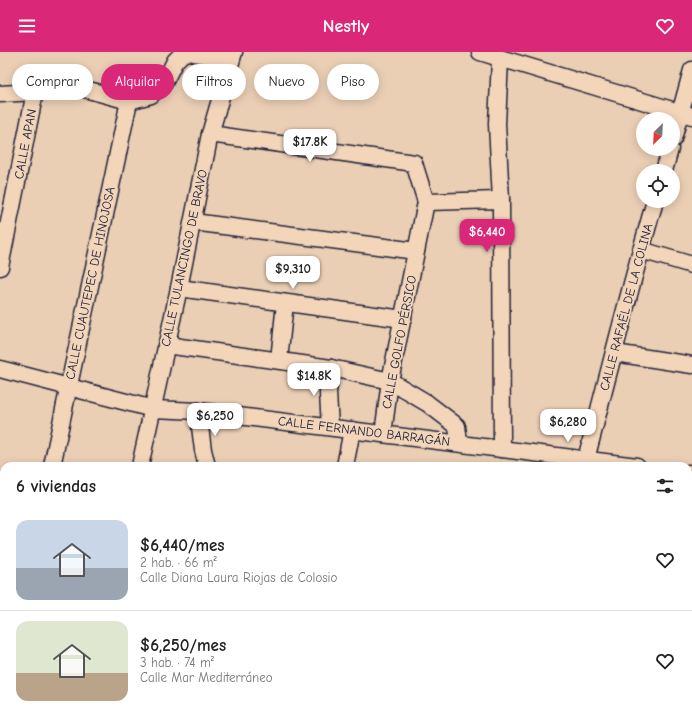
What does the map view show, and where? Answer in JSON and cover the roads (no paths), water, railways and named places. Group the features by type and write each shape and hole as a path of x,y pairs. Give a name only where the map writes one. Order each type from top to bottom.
{"street":[{"path":"93,91 129,101 151,95 164,83 175,61 182,54 188,52 233,56"},
{"path":"483,53 686,114"},
{"name":"CALLE TULANCINGO DE BRAVO","path":"141,462 154,409 210,134 233,56"},
{"path":"500,59 496,124 501,200 502,449"},
{"path":"680,126 686,114 692,70"},
{"path":"0,94 12,93"},
{"name":"CALLE APAN","path":"0,267 33,100"},
{"name":"CALLE CUAUTEPEC DE HINOJOSA","path":"53,462 129,101"},
{"path":"210,134 414,163 426,202 501,200"},
{"name":"CALLE GOLFO PÉRSICO","path":"383,434 390,381 426,202"},
{"name":"CALLE RAFAÉL DE LA COLINA","path":"586,459 615,353 640,250 653,208"},
{"path":"193,222 416,251"},
{"path":"640,250 692,265"},
{"path":"179,288 403,319"},
{"path":"279,360 285,303"},
{"path":"166,345 331,368 390,381 427,403 457,426 459,443"},
{"path":"615,353 692,365"},
{"path":"330,427 328,393 331,368"},
{"name":"CALLE FERNANDO BARRAGÁN","path":"0,369 68,388 154,409 198,411 608,462"},
{"path":"198,411 203,450 209,462"},
{"path":"346,462 352,430"}]}
